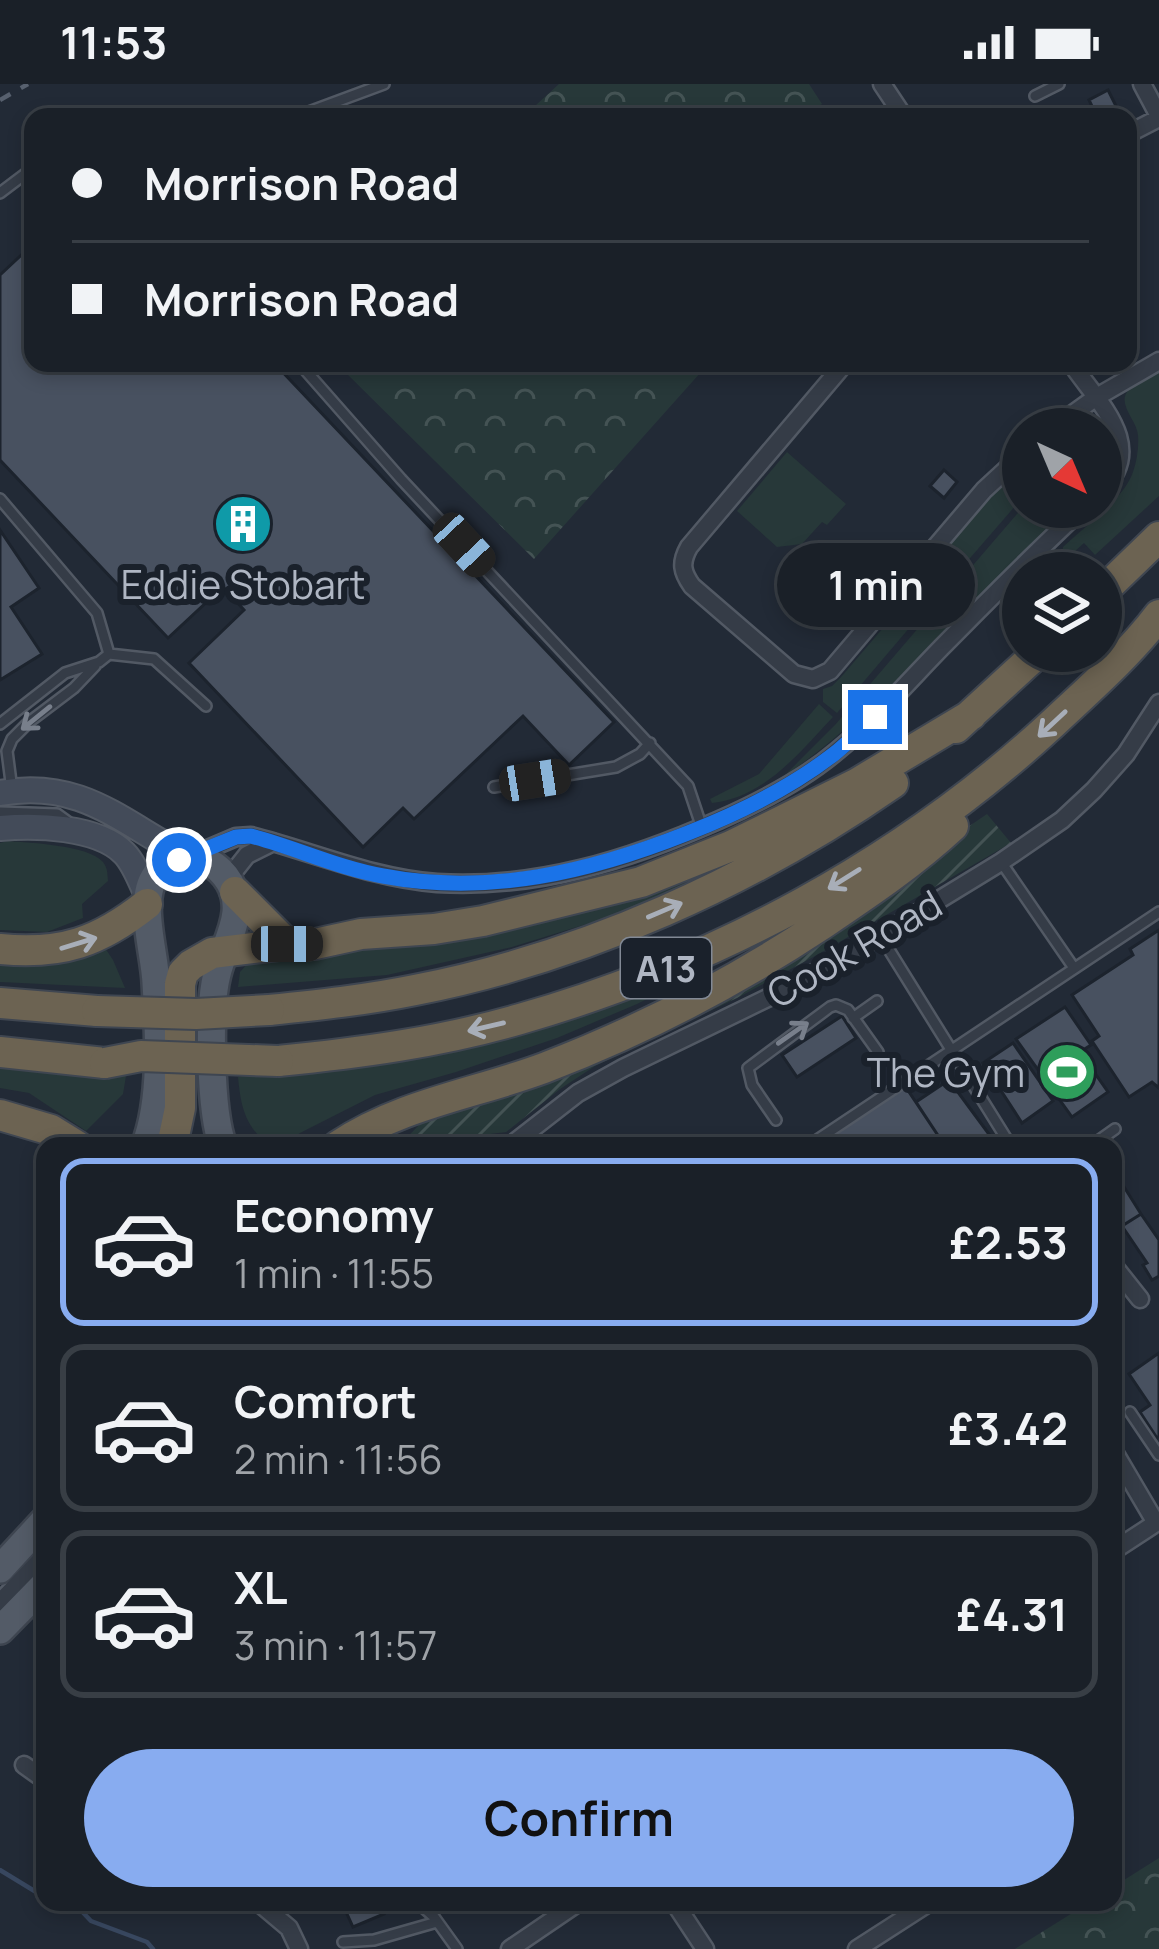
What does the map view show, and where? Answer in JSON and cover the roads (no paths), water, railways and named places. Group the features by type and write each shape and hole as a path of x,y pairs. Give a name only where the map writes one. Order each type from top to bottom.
{"highway":[{"path":"1122,572 1159,537"},
{"name":"A13","path":"354,1137 396,1114 541,1069 627,1034 750,971 917,860 1159,615"},
{"name":"A13","path":"0,1003 196,1014 269,1010 417,990 496,971 612,933 717,887 794,846 913,768 1017,672"},
{"name":"A13","path":"287,944 483,921 641,882 731,847 856,784 971,715"},
{"name":"A13","path":"0,1052 105,1064 141,1056 278,1061 352,1054 517,1020 641,979 745,933 897,847 1009,764"},
{"path":"231,886 287,944"},
{"path":"0,949 42,951 78,945 117,927 147,900"},
{"path":"174,1137 180,1108 183,973 212,953 287,944"},
{"path":"0,1115 62,1137"}],"main road":[{"path":"148,1137 157,1089 157,983 147,900 156,875 188,857 209,861 231,886 236,914 213,993 214,1117 220,1137"},
{"path":"0,1569 36,1530"},
{"path":"0,1630 36,1594"}],"street":[{"path":"1142,84 1159,117"},
{"path":"1081,408 1159,361"},
{"path":"836,372 683,558 683,572 692,586 794,674 813,679 830,671 1002,473"},
{"path":"1077,372 1101,408"},
{"path":"4,798 58,793 104,806 188,857 236,837 251,836 383,876 437,883 504,883 600,865 749,807 834,754 1062,528"},
{"name":"Cook Road","path":"522,1137 578,1094 623,1068 784,990 1001,862 1062,820 1094,790 1126,754 1159,703"},
{"path":"0,828 51,827 88,834 122,850 147,900"},
{"path":"231,886 248,855 273,842"},
{"path":"1122,1276 1140,1299"},
{"path":"1122,1464 1158,1522 1122,1545"},
{"path":"0,1602 36,1565"},
{"path":"24,1766 36,1774"},
{"path":"269,1911 289,1928 298,1949"},
{"path":"510,1949 566,1911"},
{"path":"680,1911 705,1949"},
{"path":"856,1949 916,1911"}],"lane":[{"path":"319,108 384,84"},
{"path":"1035,96 1059,84"},
{"path":"0,193 24,175"},
{"path":"307,372 688,786 702,828"},
{"path":"0,499 97,613 109,654"},
{"path":"88,834 57,814 4,798 12,739 109,654 154,658 206,706"},
{"path":"0,724 65,673 99,662"},
{"path":"494,787 616,767 650,743"},
{"path":"1001,862 1074,968"},
{"path":"821,1137 1159,912"},
{"path":"880,936 1005,1137"},
{"path":"853,1018 878,1001"},
{"path":"776,1120 752,1085 748,1068 830,1007 843,1006 878,1052"},
{"path":"1103,1137 1114,1129"},
{"path":"1130,1412 1159,1455"},
{"path":"426,1911 457,1949"},
{"path":"343,1942 374,1940 437,1922"}],"waterway":[{"path":"0,1870 36,1892"},
{"path":"82,1911 91,1921 147,1942 153,1949"}],"railway":[{"path":"0,100 28,84"}],"place":[{"name":"Eddie Stobart","path":"243,524"},
{"name":"The Gym","path":"1067,1072"}]}
